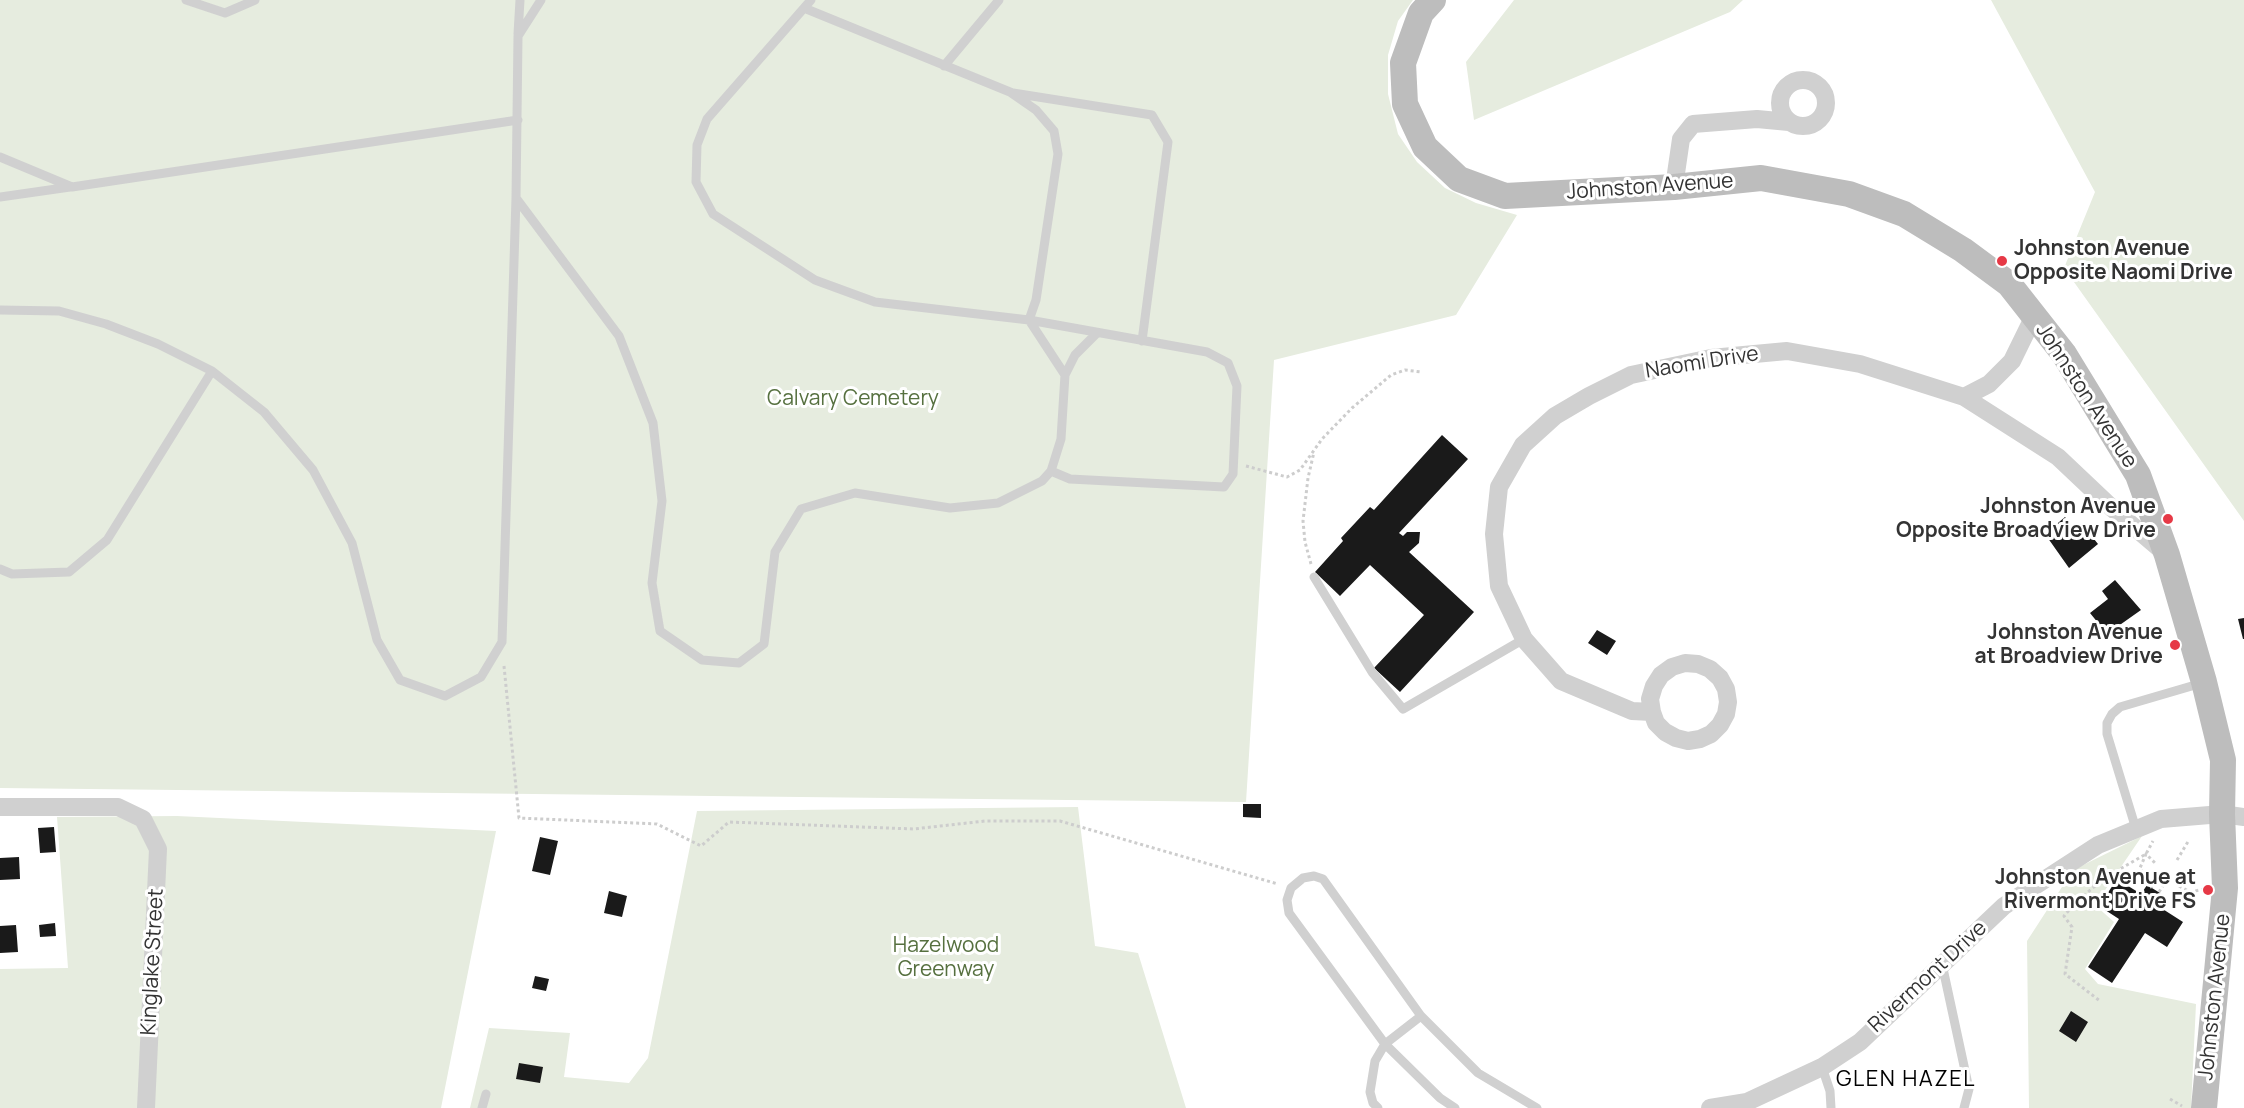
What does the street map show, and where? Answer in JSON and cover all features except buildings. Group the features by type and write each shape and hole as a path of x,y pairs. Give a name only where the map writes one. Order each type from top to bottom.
{"street":[{"name":"Johnston Avenue","path":"1433,0 1421,13 1403,63 1405,104 1425,147 1460,178 1504,196 1674,187 1761,178 1850,194 1904,214 1963,250 2009,284 2064,354 2095,401 2138,475 2167,555 2204,682 2223,760 2233,816 2204,1108"},
{"path":"1674,187 1681,139 1693,124 1757,118 1804,126 1817,121 1826,109 1825,94 1815,82 1800,79 1785,87 1779,102 1780,110 1789,122"},
{"path":"1757,118 1779,102"},
{"path":"1964,397 1989,384 2012,361 2034,316"},
{"name":"Naomi Drive","path":"1652,712 1632,711 1561,681 1524,639 1499,586 1494,534 1499,487 1523,445 1555,416 1631,375 1712,358 1787,351 1860,364 1964,397 2058,457 2113,509 2167,555"},
{"path":"1685,663 1698,664 1710,669 1720,678 1726,689 1728,702 1726,714 1711,734 1700,739 1688,741 1665,732 1656,723 1652,712 1650,699 1654,686 1672,667 1685,663"},
{"name":"Kinglake Street","path":"0,807 118,807 143,819 158,849 146,1108"},
{"name":"Rivermont Drive","path":"1710,1108 1748,1105 1822,1067 1860,1042 2004,906 2098,846 2161,819 2233,816"}],"lane":[{"path":"186,0 225,13 255,0"},
{"path":"0,310 59,310 106,324 158,344 212,371 264,412 313,470 352,543 377,640 400,680 445,696 481,677 502,642 520,0"},
{"path":"518,36 541,0"},
{"path":"811,0 707,119 697,145 696,182 714,214 815,280 875,302 1029,320 1207,352 1228,363 1237,386 1233,474 1224,487 1070,479 1051,471"},
{"path":"944,66 999,0"},
{"path":"804,8 1010,93 1036,110 1054,131 1058,153 1036,300 1029,320"},
{"path":"1010,93 1152,116 1168,142 1142,341"},
{"path":"0,197 518,120"},
{"path":"0,158 72,187"},
{"path":"516,198 619,336 653,423 662,501 652,583 660,631 702,660 739,663 764,644 775,552 801,509 855,492 950,508 999,503 1042,482 1051,471 1061,440 1065,375 1075,355 1097,333"},
{"path":"1029,320 1065,375"},
{"path":"0,569 12,574 69,572 107,540 212,371"},
{"path":"1314,577 1372,672 1403,708 1524,639"},
{"path":"2136,829 2107,734 2107,723 2120,707 2204,682"},
{"path":"1455,1108 1440,1098 1385,1044 1289,913 1287,900 1291,888 1303,878 1314,876 1323,879 1420,1016 1478,1073 1537,1108"},
{"path":"1942,964 1969,1089 1965,1108"},
{"path":"1378,1108 1373,1103 1370,1092 1375,1061 1385,1044 1420,1016"},
{"path":"1822,1067 1830,1091 1831,1108"},
{"path":"482,1108 486,1094"}],"path":[{"path":"1233,474 1248,465 1287,477 1300,470 1322,439 1352,408 1391,375 1405,370 1421,372"},
{"path":"1314,577 1305,542 1304,520 1308,478 1315,451"},
{"path":"502,642 519,818 657,824 701,846 729,822 914,829 985,821 1060,821 1291,888"},
{"path":"2152,888 2140,868 2154,838"},
{"path":"2177,860 2189,840"},
{"path":"2146,854 2154,863"},
{"path":"2100,1001 2065,974 2066,953 2072,927 2064,916 2075,903 2108,876 2146,854"},
{"path":"2090,883 2095,886"},
{"path":"2159,892 2164,884"},
{"path":"2179,886 2190,892 2200,891"},
{"path":"2170,1099 2187,1108"}],"green space":[{"name":"Calvary Cemetery","path":"0,0 1413,0 1398,21 1388,55 1388,94 1398,134 1417,162 1445,188 1476,203 1517,215 1456,315 1274,360 1246,802 0,788"},
{"path":"1514,0 1743,0 1730,12 1474,120 1466,62"},
{"path":"1991,0 2244,0 2244,521 2064,268 2095,192"},
{"name":"Hazelwood Greenway","path":"1078,807 1095,946 1138,953 1186,1108 470,1108 489,1028 570,1033 564,1077 629,1083 648,1058 697,811"},
{"path":"177,816 496,831 441,1108 0,1108 0,969 68,968 57,817"},
{"path":"2142,836 2095,905 2114,922 2085,969 2098,984 2196,1004 2191,1108 2029,1108 2027,941 2073,870"}],"place":[{"name":"Johnston Avenue Opposite Naomi Drive","path":"2002,261"},
{"name":"Johnston Avenue Opposite Broadview Drive","path":"2168,519"},
{"name":"Johnston Avenue at Broadview Drive","path":"2175,645"},
{"name":"Johnston Avenue at Rivermont Drive FS","path":"2208,890"}],"district":[{"name":"GLEN HAZEL","path":"1906,1080"}]}
